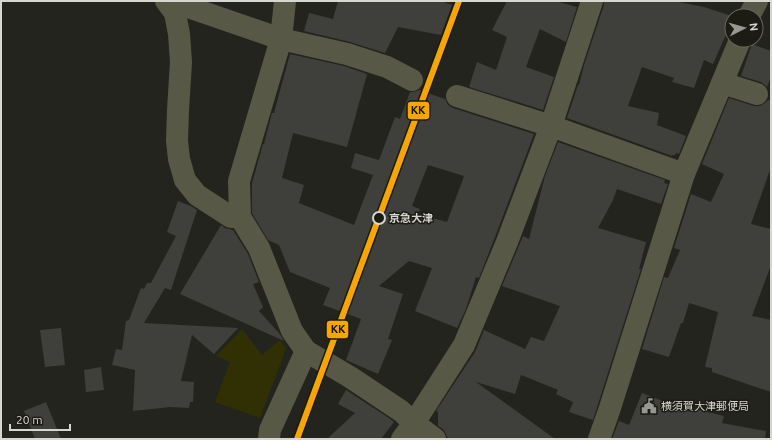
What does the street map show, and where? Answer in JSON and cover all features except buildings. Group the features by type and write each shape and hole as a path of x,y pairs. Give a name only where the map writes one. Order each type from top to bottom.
{"street":[{"path":"166,1 174,13 179,34 181,62 177,141 179,160 185,180 197,195 231,217 240,217"},
{"path":"171,1 281,39 346,54 387,66 412,80"},
{"path":"285,1 281,39 239,181 240,217 259,248 292,330 306,351 401,410 408,431"},
{"path":"408,431 464,345 509,236 551,126 592,1"},
{"path":"598,439 609,411 684,174 737,48"},
{"path":"722,83 757,94"},
{"path":"457,96 551,126 684,174"},
{"path":"269,439 270,430 306,351"},
{"path":"408,431 435,439"}],"shaded area":[{"path":"242,329 262,355 280,340 286,349 260,418 215,402 230,362 216,356"}],"transit line":[{"name":"KK","path":"297,439 459,1"}],"place":[{"name":"京急大津","path":"379,218"},
{"name":"横須賀大津郵便局","path":"649,406"}]}
